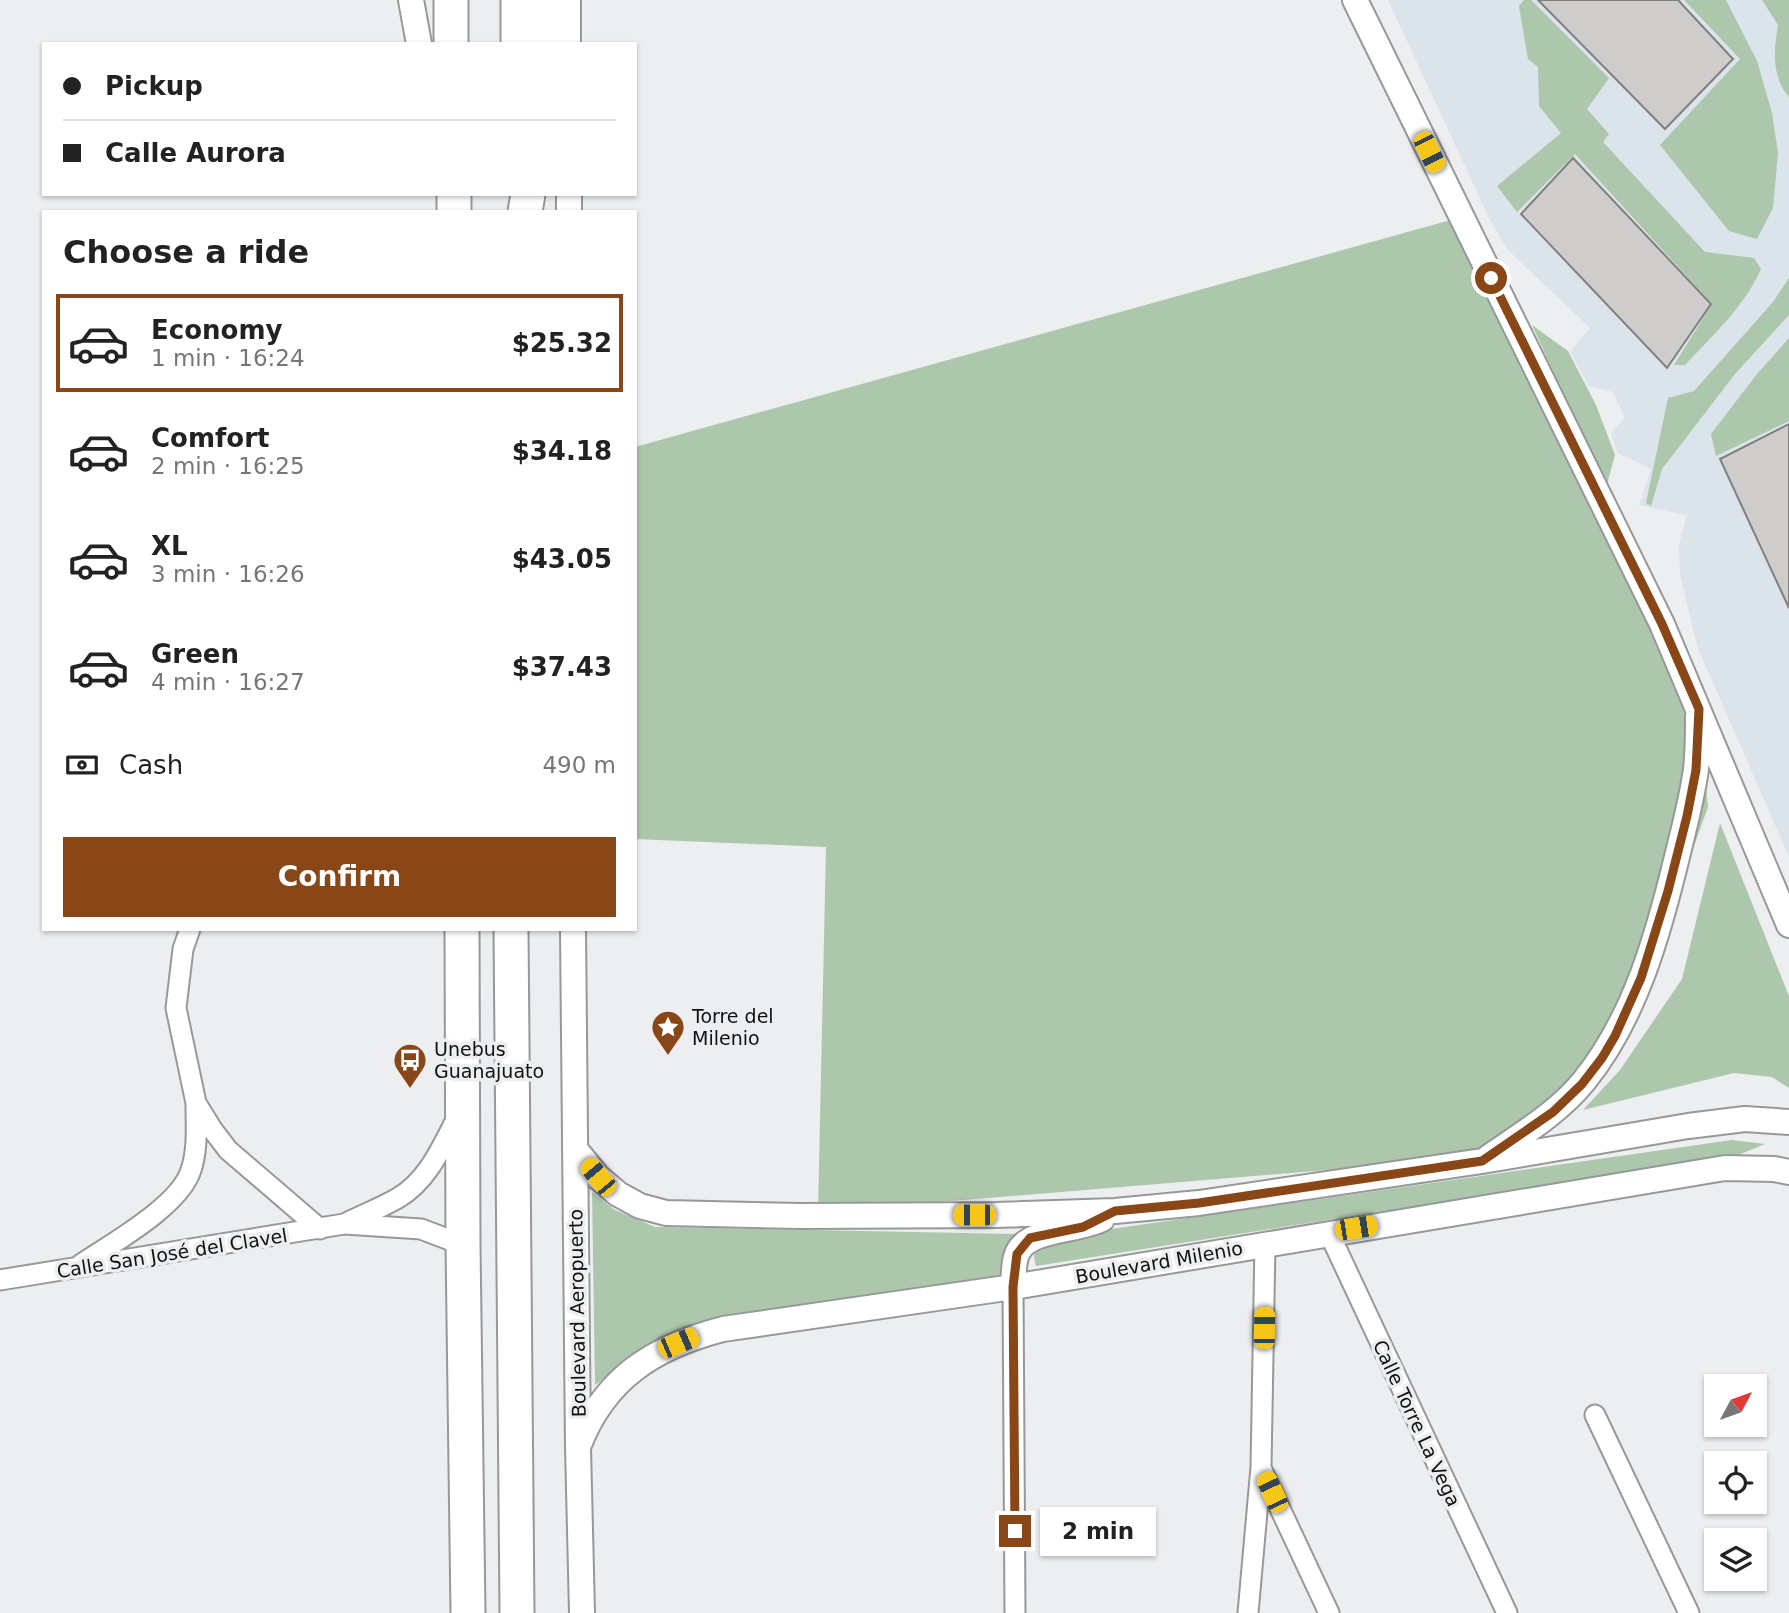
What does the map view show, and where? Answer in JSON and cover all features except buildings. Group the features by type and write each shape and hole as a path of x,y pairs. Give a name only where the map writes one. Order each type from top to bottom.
{"highway":[{"path":"451,0 451,42"},
{"path":"518,0 518,42"},
{"path":"548,42 551,0"},
{"path":"462,931 468,1613"},
{"path":"511,931 517,1613"}],"street":[{"path":"411,0 419,42"},
{"path":"568,0 568,42"},
{"path":"1355,0 1662,624 1789,925"},
{"path":"1482,1161 1553,1112 1582,1084 1615,1036 1641,978 1668,891 1696,770 1699,709"},
{"path":"74,1269 148,1218 179,1192 191,1169 195,1147 196,1103 176,1008 183,949 189,931"},
{"name":"Boulevard Aeropuerto","path":"573,931 582,1613"},
{"path":"196,1103 228,1150 320,1229"},
{"name":"Calle San José del Clavel","path":"0,1280 344,1224 384,1206 411,1189 426,1173 462,1108"},
{"path":"575,1149 598,1177 618,1194 640,1206 666,1213 814,1216 1115,1211 1199,1203 1482,1161 1688,1126 1745,1119 1789,1122"},
{"name":"Boulevard Milenio","path":"578,1447 592,1415 613,1388 645,1361 692,1337 750,1323 1013,1287 1725,1168 1789,1172"},
{"path":"1016,1613 1013,1287 1017,1254 1030,1238 1083,1227 1115,1211"},
{"name":"Calle San José del Clavel","path":"344,1224 421,1228 463,1245"},
{"name":"Calle Torre La Vega","path":"1329,1233 1507,1613"},
{"path":"1248,1613 1261,1467 1265,1244"},
{"path":"1595,1415 1689,1613"},
{"path":"1261,1467 1329,1613"}],"shaded area":[{"path":"1388,0 1789,0 1789,857 1697,646 1680,574 1679,545 1687,515 1639,505 1651,469 1618,453 1611,433 1625,418 1613,392 1589,386 1570,352 1590,328 1507,249 1489,218"}],"green space":[{"path":"1524,0 1531,0 1609,78 1587,109 1609,134 1603,142 1705,252 1754,258 1761,269 1737,308 1685,365 1674,365 1712,304 1575,154 1517,212 1497,186 1561,133 1539,106 1538,67 1528,59 1519,6"},
{"path":"1684,0 1726,0 1757,61 1772,113 1778,153 1773,208 1757,239 1729,231 1660,145 1740,59"},
{"path":"1762,0 1789,0 1789,97 1777,72 1775,53 1778,25"},
{"path":"1465,216 1699,709 1708,807 1638,1001 1581,1088 1496,1156 818,1212 826,847 637,839 637,446"},
{"path":"1789,278 1789,315 1735,374 1662,469 1651,506 1646,503 1668,398 1694,391 1773,302"},
{"path":"1532,325 1568,351 1596,405 1615,455 1606,488"},
{"path":"1789,338 1789,421 1716,456 1711,434 1757,374"},
{"path":"1720,823 1789,996 1789,1088 1772,1077 1734,1073 1583,1110 1620,1070 1682,979"},
{"path":"1732,1140 1765,1144 1738,1155 1036,1266 1035,1261 1037,1246 1048,1238"},
{"path":"592,1192 615,1210 655,1227 1015,1234 1001,1276 700,1326 619,1369 595,1385"}],"place":[{"name":"Torre del Milenio","path":"668,1057"},
{"name":"Unebus Guanajuato","path":"410,1090"}],"route":[{"path":"1015,1531 1013,1287 1017,1254 1030,1238 1083,1227 1115,1211 1199,1203 1482,1161 1553,1112 1582,1084 1615,1036 1641,978 1668,891 1687,816 1696,770 1699,709 1662,624 1491,278"}]}
